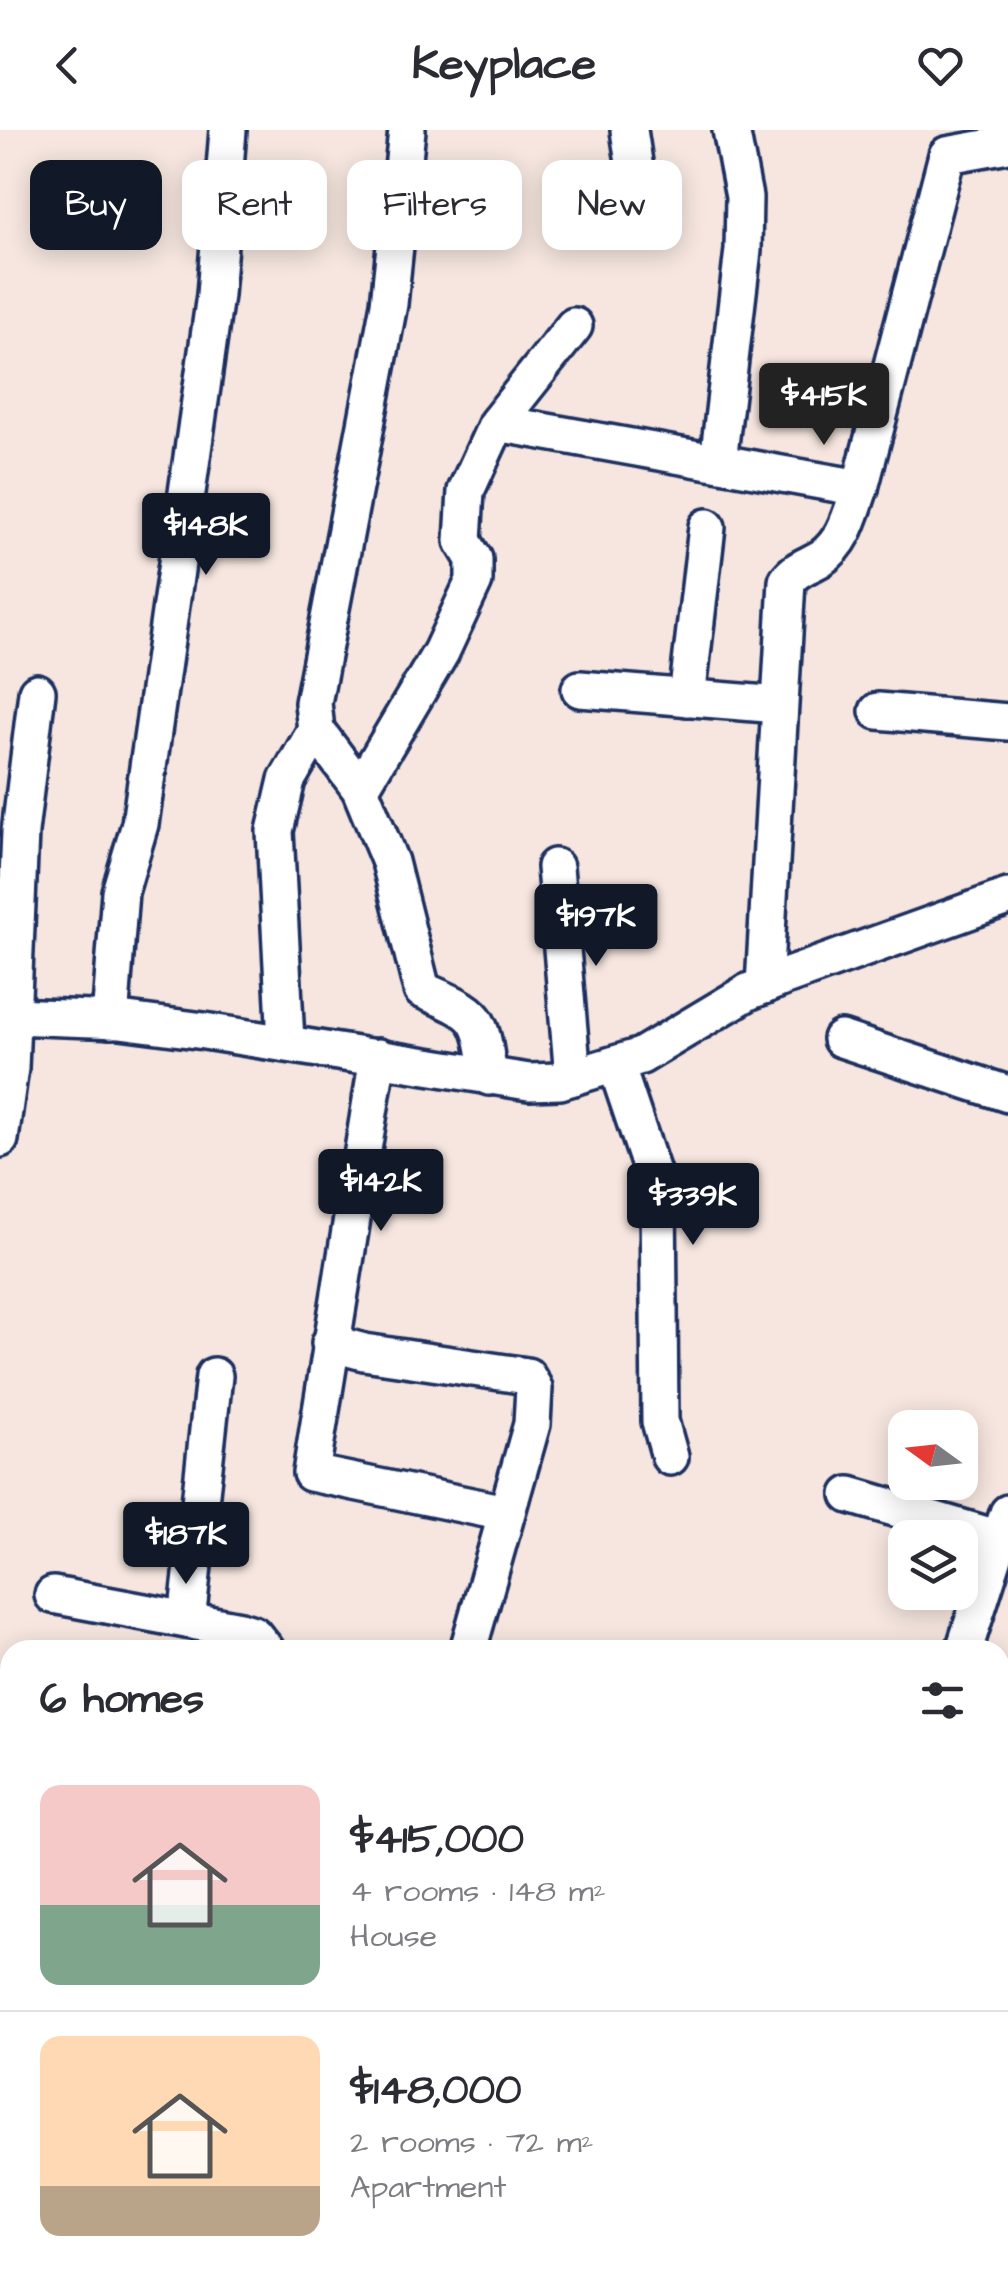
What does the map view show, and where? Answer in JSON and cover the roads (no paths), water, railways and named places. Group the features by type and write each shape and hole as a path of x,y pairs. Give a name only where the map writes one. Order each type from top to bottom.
{"street":[{"path":"110,1020 120,892 140,824 215,294 228,130"},
{"path":"407,130 389,304 313,703 316,730 360,790 390,862 422,990 472,1013 482,1030 489,1077"},
{"path":"629,130 633,160"},
{"path":"718,462 743,250 744,197 731,130"},
{"path":"764,986 788,580 794,571 822,557 842,535 860,488 947,155 1008,144"},
{"path":"360,790 441,652 474,580 474,560 464,541 466,491 497,423 574,326"},
{"path":"497,423 860,488"},
{"path":"687,698 706,528"},
{"path":"580,689 780,705"},
{"path":"0,1139 10,1068 20,832 36,692"},
{"path":"878,710 1008,722"},
{"path":"286,1042 275,831 287,780 316,730"},
{"path":"554,867 573,1077"},
{"path":"12,1016 110,1020 286,1042 528,1082 573,1077 641,1056 764,986 1008,897"},
{"path":"841,1039 1008,1094"},
{"path":"378,1057 310,1473 505,1513"},
{"path":"616,1065 658,1190 660,1421 670,1456"},
{"path":"330,1343 364,1352 527,1376 534,1388 535,1408 471,1640"},
{"path":"186,1620 214,1376"},
{"path":"850,1496 1004,1526 967,1640"},
{"path":"53,1594 253,1634 258,1640"}]}
